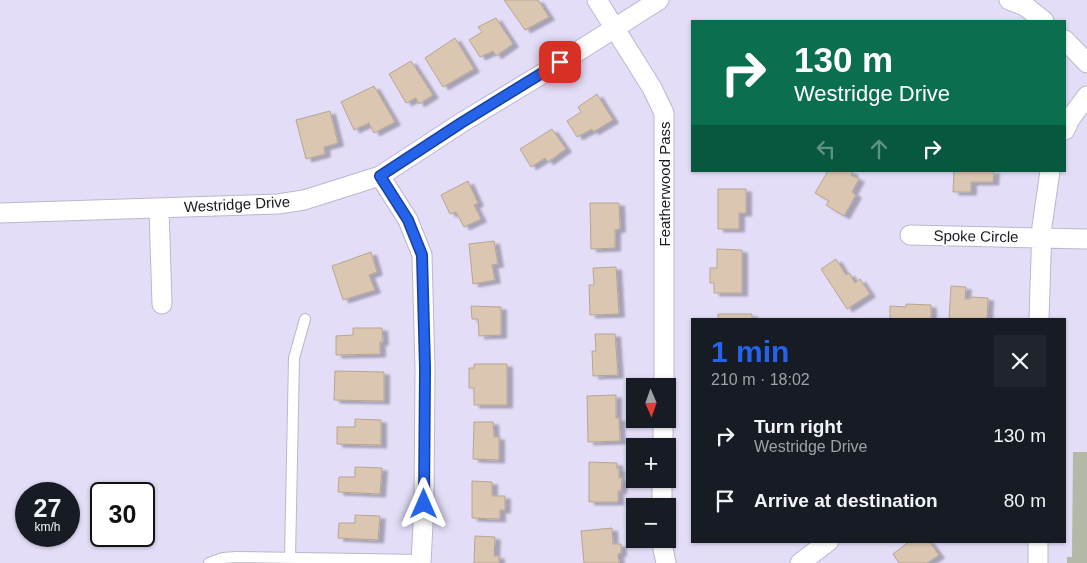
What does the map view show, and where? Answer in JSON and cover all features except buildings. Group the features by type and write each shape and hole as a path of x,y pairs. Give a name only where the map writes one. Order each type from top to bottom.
{"street":[{"name":"Featherwood Pass","path":"597,0 652,88 664,113 666,341 664,378"},
{"name":"Westridge Drive","path":"0,213 278,204 304,200 380,176 461,123 659,0"},
{"path":"1009,0 1025,6 1043,20"},
{"path":"1066,41 1087,63"},
{"path":"1066,128 1070,119 1087,96"},
{"path":"1039,318 1041,238 1046,189 1050,172"},
{"path":"380,176 408,220 422,255 425,377 424,504 421,561"},
{"path":"159,208 162,304"},
{"name":"Spoke Circle","path":"910,235 1087,239"},
{"path":"800,563 827,543"},
{"path":"1038,543 1038,563"},
{"path":"663,548 666,563"}],"lane":[{"path":"290,558 294,358 305,319"},
{"path":"209,563 223,558 236,557 421,561"}],"green space":[{"path":"1073,452 1087,452 1087,563 1067,563 1067,557 1072,557"}],"route":[{"path":"424,504 425,368 422,255 408,220 380,176 560,62"}]}
